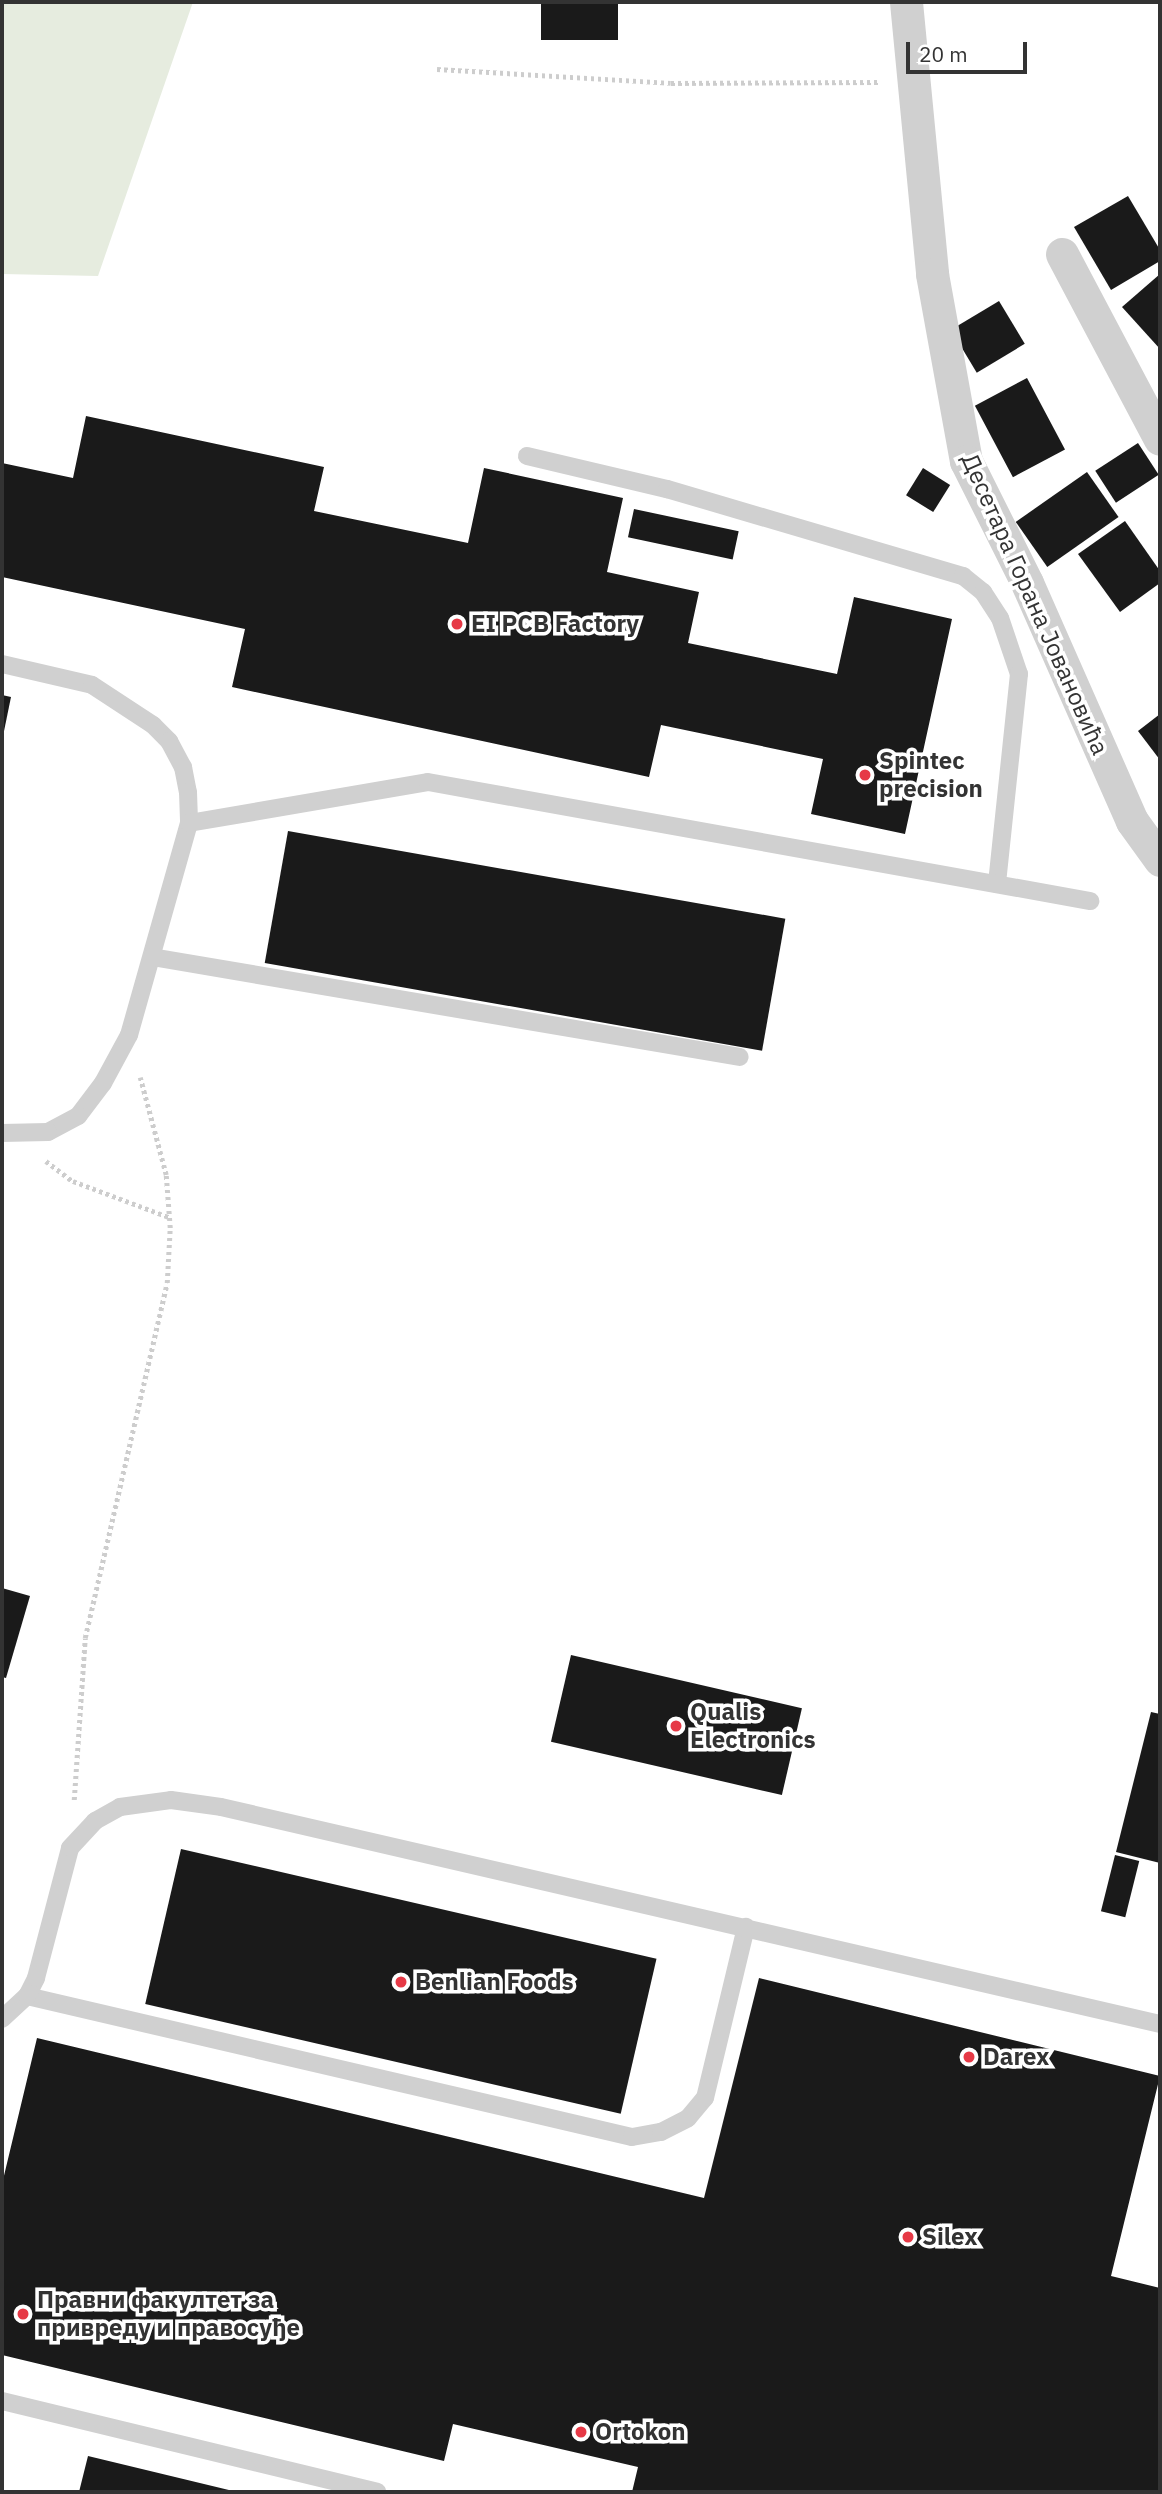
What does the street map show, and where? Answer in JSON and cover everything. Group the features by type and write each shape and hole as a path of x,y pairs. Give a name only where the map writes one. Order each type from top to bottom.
{"street":[{"name":"Десетара Горана Јовановића","path":"906,2 932,274 966,461 1027,583 1132,821 1160,860"},
{"path":"1062,254 1160,439"}],"lane":[{"path":"527,456 667,489 963,576 984,592 1000,618 1019,674 997,884"},
{"path":"2,664 92,685 153,724 169,741 183,768 188,792 189,823 129,1035 103,1083 78,1116 48,1132 6,1133"},
{"path":"189,823 428,782 1090,901"},
{"path":"152,957 740,1057"},
{"path":"2,2019 27,1996 36,1978 70,1848 95,1821 120,1807 171,1800 221,1807 1160,2024"},
{"path":"27,1996 632,2137 661,2132 688,2118 705,2098 746,1927"},
{"path":"2,2401 377,2492"}],"path":[{"path":"437,68 671,83 914,81"},
{"path":"70,1848 85,1638 167,1283 169,1217 166,1175 129,1035"},
{"path":"6,1133 73,1181 169,1217"}],"shaded area":[{"path":"2,2 193,2 98,276 2,274"}],"building":[{"path":"541,2 618,2 618,40 541,40"},
{"path":"1128,196 1160,250 1160,261 1111,290 1074,227"},
{"path":"1160,274 1160,349 1122,307"},
{"path":"999,301 1025,344 977,373 951,330"},
{"path":"1027,378 1065,450 1013,477 975,406"},
{"name":"EI PCB Factory","path":"86,416 324,467 314,511 468,543 484,468 623,498 607,572 699,592 688,643 837,674 854,597 952,619 905,834 811,814 823,759 661,725 649,777 232,687 245,629 2,577 2,463 73,478"},
{"path":"1138,443 1159,475 1116,503 1095,471"},
{"path":"923,468 950,485 933,512 906,495"},
{"path":"1087,472 1119,517 1047,567 1016,522"},
{"path":"634,509 739,531 733,560 628,537"},
{"path":"1125,521 1160,571 1160,583 1120,612 1078,554"},
{"path":"2,695 11,697 3,736 2,736"},
{"path":"1160,714 1160,760 1138,731"},
{"path":"288,831 785,919 762,1051 265,963"},
{"path":"2,1588 30,1596 6,1678 2,1677"},
{"name":"Qualis Electronics","path":"571,1655 802,1708 782,1795 551,1742"},
{"path":"1151,1712 1160,1714 1160,1863 1116,1852"},
{"name":"Benlian Foods","path":"181,1849 656,1959 621,2114 145,2004"},
{"path":"1115,1855 1139,1861 1125,1917 1101,1911"},
{"path":"759,1978 1160,2076 1111,2276 1160,2288 1160,2492 632,2492 638,2467 453,2424 444,2461 2,2355 2,2184 37,2038 704,2198"},
{"path":"88,2456 233,2491 233,2492 79,2492"}],"place":[{"name":"EI PCB Factory","path":"457,624"},
{"name":"Spintec precision","path":"865,775"},
{"name":"Qualis Electronics","path":"676,1726"},
{"name":"Benlian Foods","path":"401,1982"},
{"name":"Darex","path":"969,2057"},
{"name":"Silex","path":"908,2237"},
{"name":"Правни факултет за привреду и правосуђе","path":"23,2314"},
{"name":"Ortokon","path":"581,2432"}]}
